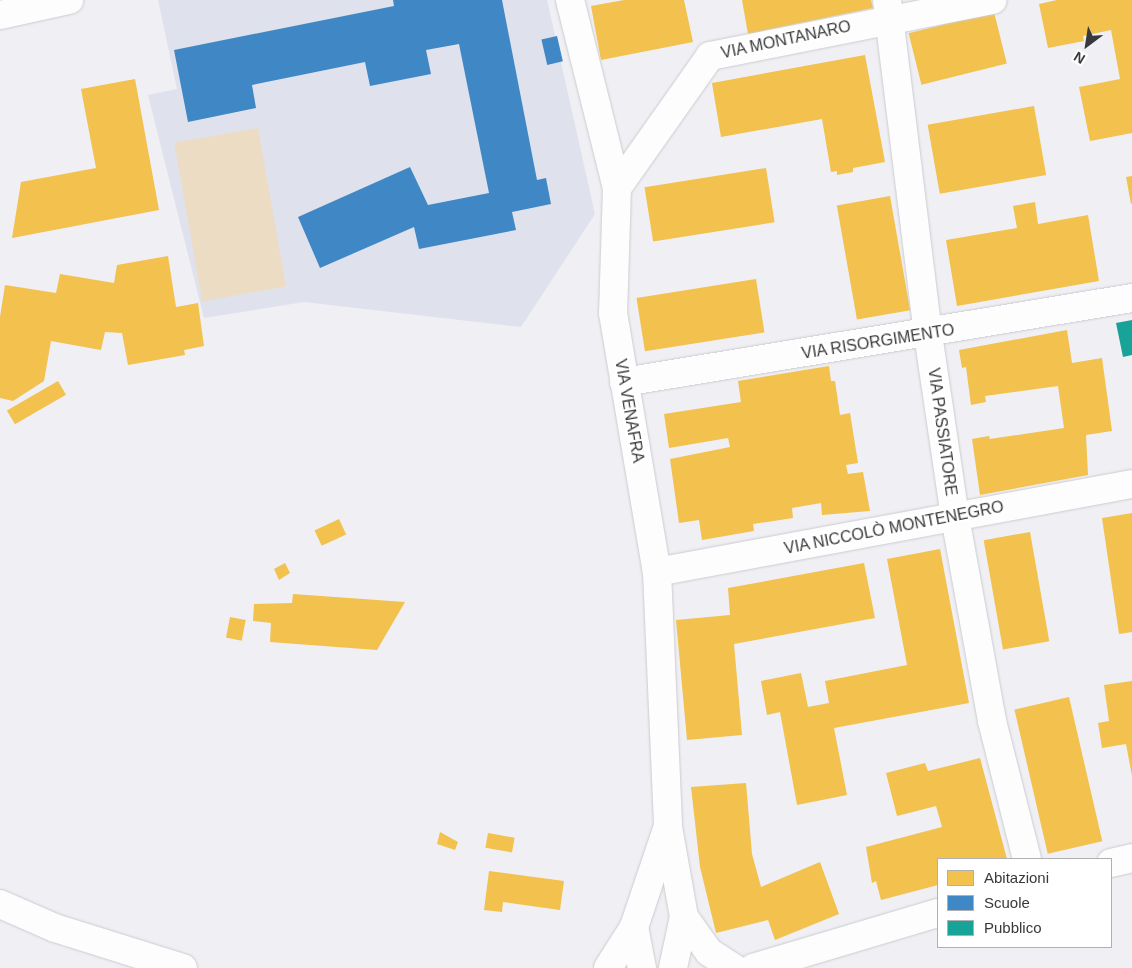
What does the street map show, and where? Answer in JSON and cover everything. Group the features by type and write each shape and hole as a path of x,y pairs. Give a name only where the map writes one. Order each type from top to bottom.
{"street":[{"path":"0,11 2,0"},
{"path":"0,15 69,0"},
{"name":"VIA VENAFRA","path":"570,0 617,188 613,313 657,572 668,827 684,918 674,968"},
{"name":"VIA MONTANARO","path":"617,188 710,56 888,9 992,0"},
{"name":"VIA PASSIATORE","path":"888,9 928,334 955,517 992,721 1027,858"},
{"name":"VIA RISORGIMENTO","path":"624,382 928,334 1132,298"},
{"name":"VIA NICCOLÒ MONTENEGRO","path":"657,572 1132,484"},
{"name":"VIA VENAFRA","path":"608,968 634,927 668,827"},
{"path":"1112,863 1132,858"},
{"path":"0,904 55,928 183,968"},
{"path":"753,968 937,912"},
{"name":"VIA VENAFRA","path":"684,918 709,952 734,968"},
{"name":"VIA VENAFRA","path":"634,927 642,968"}],"shaded area":[{"path":"158,0 547,0 595,214 521,327 304,302 204,318 148,95 177,89"},
{"path":"258,128 286,287 202,301 174,143"}],"building: Abitazioni":[{"path":"624,0 684,0 693,42 601,60 591,6"},
{"path":"742,0 871,0 873,8 748,34"},
{"path":"1057,0 1132,0 1132,133 1090,141 1079,87 1120,79 1111,30 1083,36 1084,41 1048,48 1039,4"},
{"path":"994,12 1007,63 921,85 909,33"},
{"path":"865,55 885,162 853,168 853,172 837,175 837,171 831,172 822,119 721,137 712,83"},
{"path":"135,79 159,210 12,238 21,182 96,168 81,89"},
{"path":"1034,106 1046,175 940,194 928,125"},
{"path":"766,168 775,222 653,242 645,187"},
{"path":"1132,176 1132,203 1131,204 1126,177"},
{"path":"890,196 910,310 857,320 837,205"},
{"path":"1035,202 1038,224 1088,215 1099,281 957,306 946,240 1017,228 1013,206"},
{"path":"168,256 176,307 198,303 204,346 184,350 185,355 128,365 122,333 105,332 101,350 51,341 44,381 13,401 0,398 0,317 5,285 56,293 60,274 114,283 117,265"},
{"path":"756,279 764,332 645,351 636,298"},
{"path":"1067,330 1072,363 1102,358 1112,431 1086,435 1088,475 980,495 972,439 989,436 990,439 1064,428 1058,386 985,396 986,402 971,405 966,367 962,368 959,350"},
{"path":"829,366 831,381 835,381 840,415 850,413 858,463 846,465 848,474 863,472 870,511 822,515 821,503 792,508 793,518 753,524 754,531 702,540 699,520 679,523 670,459 730,447 728,438 669,448 664,414 741,402 738,381"},
{"path":"58,381 66,395 15,424 7,410"},
{"path":"1132,513 1132,632 1119,634 1102,518"},
{"path":"339,519 346,534 322,546 315,530"},
{"path":"1030,532 1049,641 1003,649 984,540"},
{"path":"940,549 969,703 834,728 847,795 797,805 780,712 767,715 761,681 801,673 808,707 829,703 825,681 907,665 887,559"},
{"path":"285,563 290,573 279,580 274,569"},
{"path":"864,563 875,618 734,644 742,735 687,740 676,620 730,615 728,588"},
{"path":"293,594 405,602 377,650 270,642 271,623 253,621 254,604 292,603"},
{"path":"230,617 246,620 242,641 226,638"},
{"path":"1132,681 1132,776 1126,744 1102,748 1098,723 1109,721 1104,685"},
{"path":"1069,697 1102,841 1048,854 1014,710"},
{"path":"980,758 1007,858 937,858 937,885 881,900 876,881 872,883 866,847 942,827 936,806 897,816 886,773 925,763 928,771"},
{"path":"746,783 752,854 761,887 820,862 839,914 775,940 768,920 716,933 700,867 691,787"},
{"path":"440,832 458,842 455,850 437,844"},
{"path":"488,833 515,838 512,852 485,848"},
{"path":"489,871 564,881 560,910 503,902 502,912 484,910"}],"building: Scuole":[{"path":"393,0 502,0 537,180 546,178 551,204 512,212 516,230 419,249 414,227 320,268 298,217 410,167 428,205 489,193 459,44 426,50 431,74 370,86 365,62 252,85 256,108 188,122 174,50 394,6"},
{"path":"557,36 563,61 547,65 541,40"}],"building: Pubblico":[{"path":"1132,320 1132,355 1123,357 1116,323"}]}
